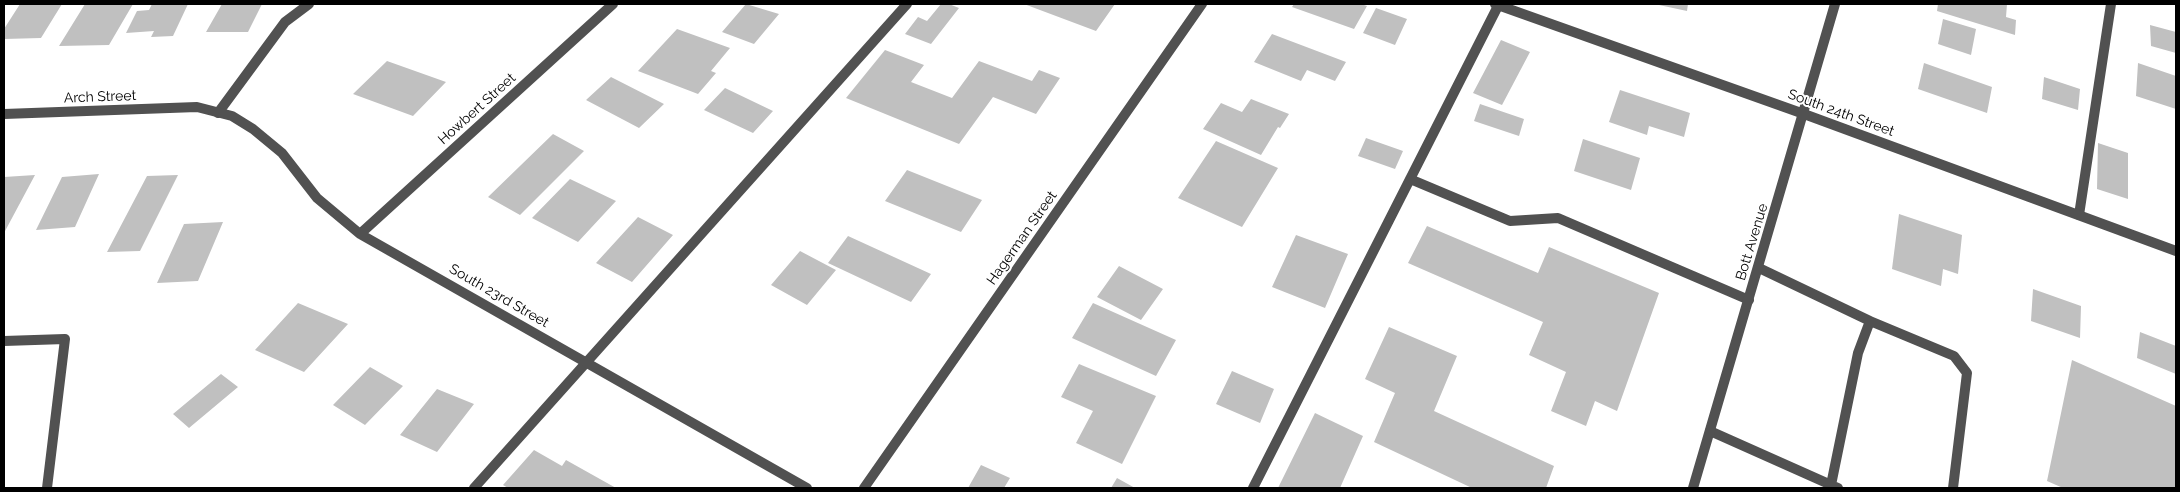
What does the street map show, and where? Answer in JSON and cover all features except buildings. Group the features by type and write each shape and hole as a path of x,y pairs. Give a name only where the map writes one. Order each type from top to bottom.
{"street":[{"path":"218,113 285,22 309,4"},
{"name":"Howbert Street","path":"360,234 613,4"},
{"path":"474,488 906,4"},
{"name":"Hagerman Street","path":"864,488 1202,4"},
{"path":"1253,488 1498,4"},
{"name":"South 24th Street","path":"1498,4 2176,251"},
{"name":"Bott Avenue","path":"1693,488 1835,4"},
{"path":"2079,215 2111,4"},
{"name":"South 23rd Street","path":"197,107 232,116 253,129 282,154 318,198 360,234 808,488"},
{"name":"Arch Street","path":"4,114 197,107"},
{"path":"1410,180 1510,221 1558,218 1749,300"},
{"path":"1759,268 1870,321 1954,356 1967,373 1952,488"},
{"path":"1710,431 1835,487 1858,353 1870,321"},
{"path":"4,341 65,339 47,488"}]}
